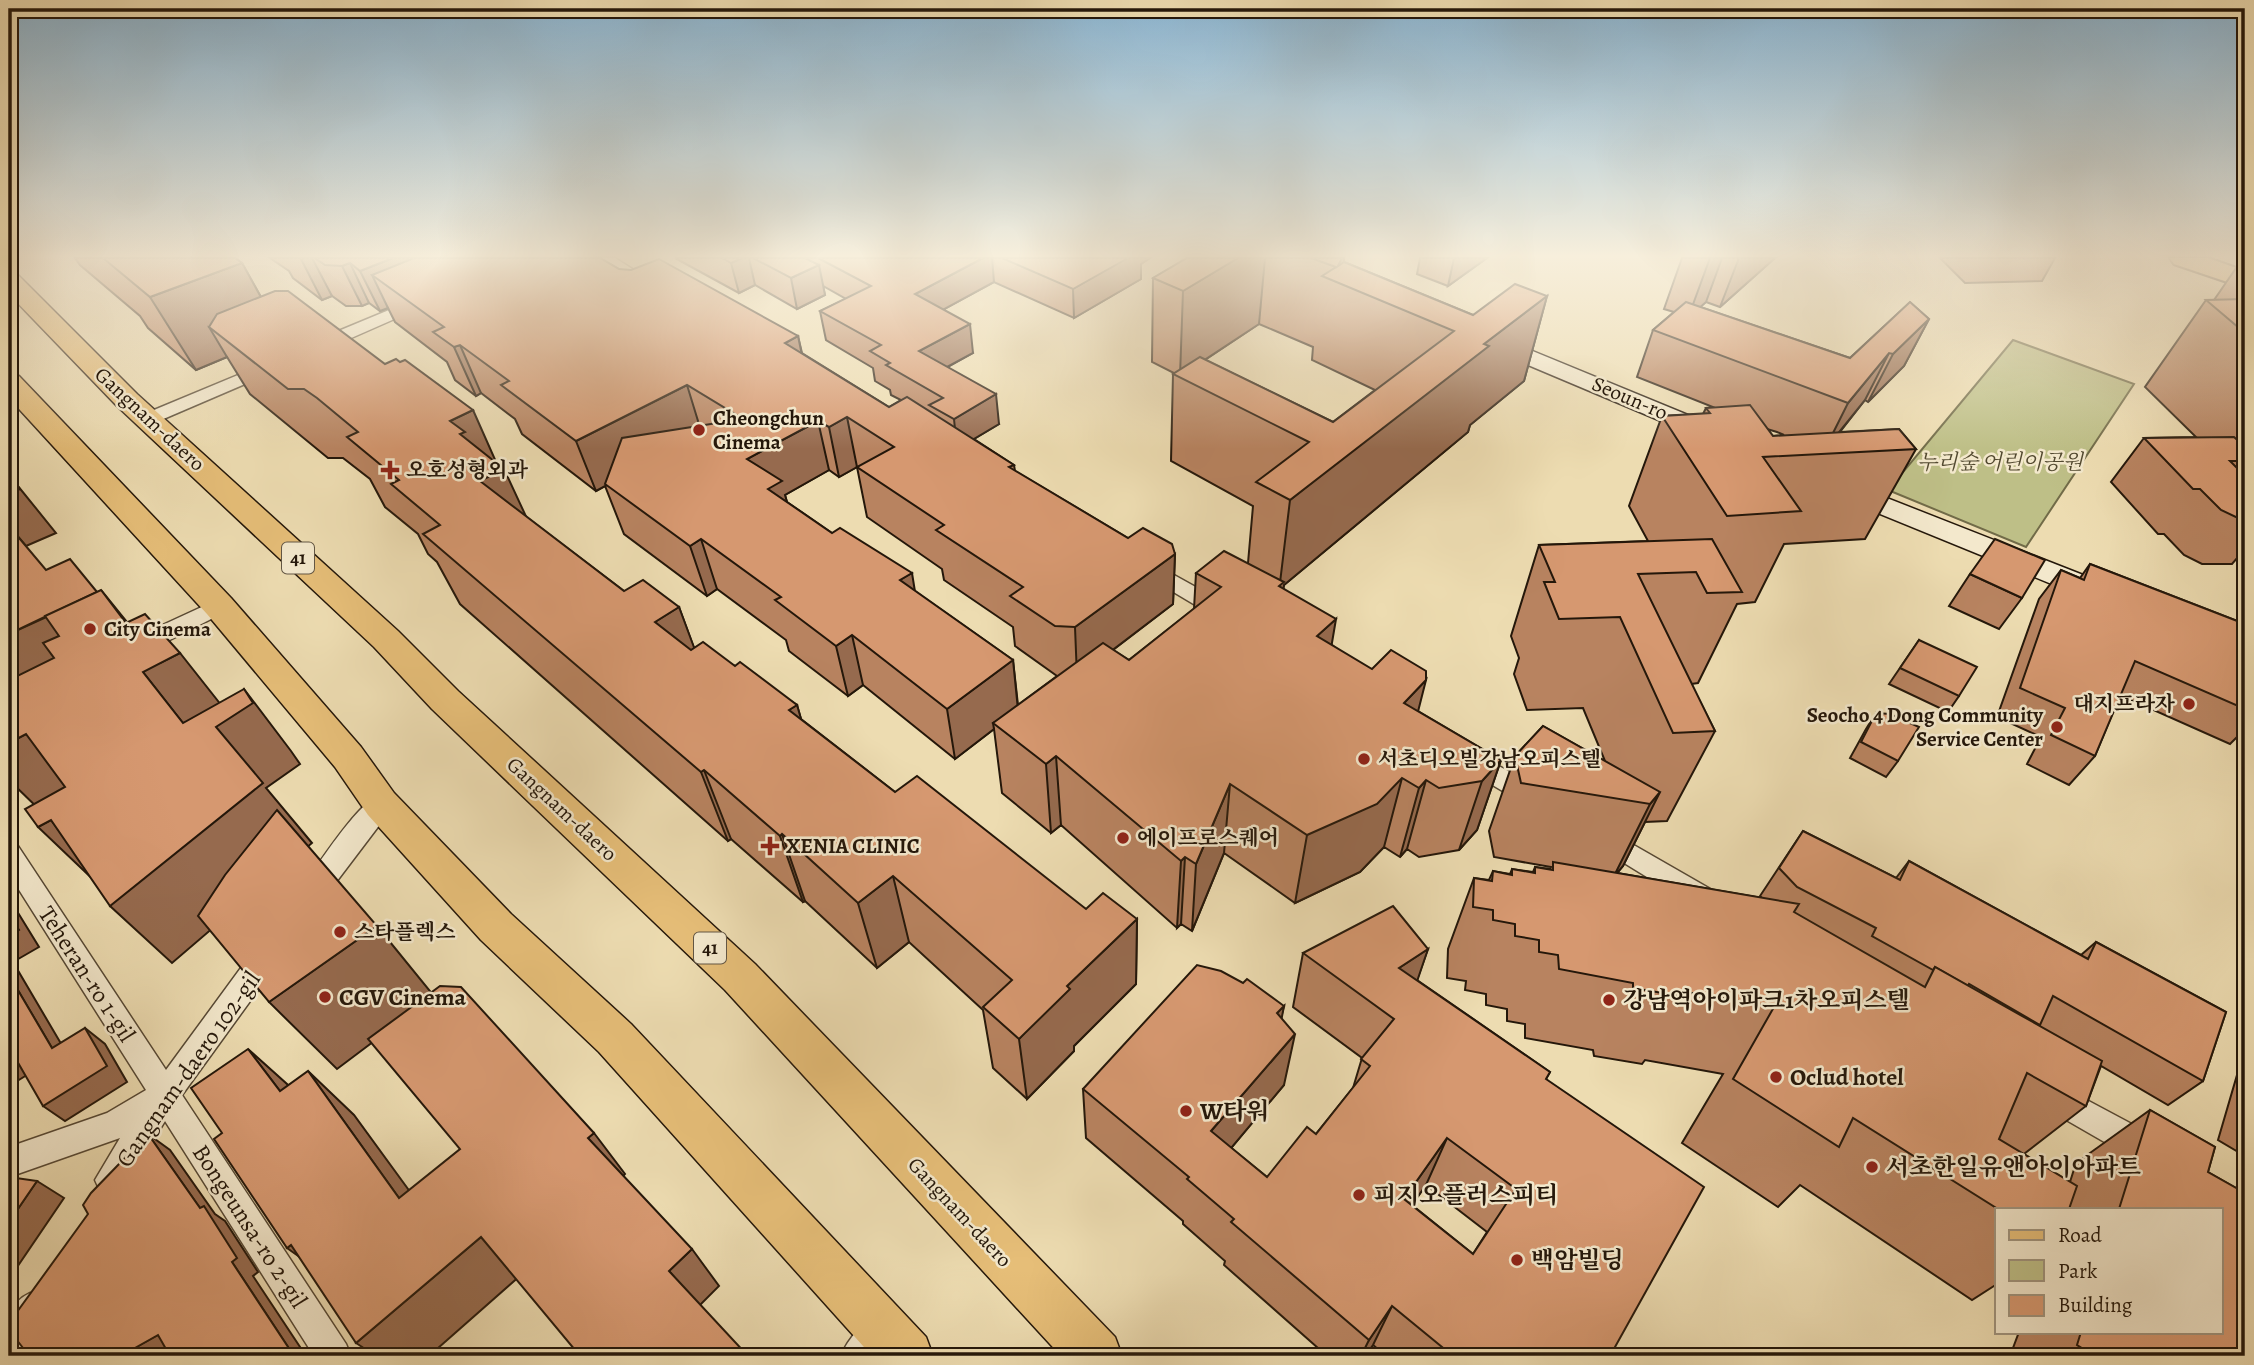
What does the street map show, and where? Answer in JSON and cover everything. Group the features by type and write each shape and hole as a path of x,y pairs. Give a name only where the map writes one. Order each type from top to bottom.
{"main road":[{"name":"Gangnam-daero","path":"51,322 148,419 376,630 445,700 740,977 1096,1356"},
{"path":"9,382 219,606 348,757 382,804 496,927 615,1038 882,1348"}],"street":[{"path":"305,352 375,322"},
{"name":"Seoun-ro","path":"1469,332 1728,440"},
{"path":"148,419 280,362"},
{"path":"1823,481 2114,598"},
{"path":"1129,557 1240,621"},
{"path":"114,659 219,606"},
{"path":"1451,748 1556,810"},
{"name":"Gangnam-daero 102-gil","path":"100,1199 165,1096 355,835 382,804"},
{"path":"1580,824 1725,911"},
{"name":"Teheran-ro 1-gil","path":"9,853 165,1096"},
{"path":"2028,1082 2173,1164"},
{"path":"9,1162 115,1125 165,1096"},
{"name":"Bongeunsa-ro 2-gil","path":"165,1096 334,1356"},
{"path":"9,1343 42,1291"}],"green space":[{"name":"누리숲 어린이공원","path":"2013,340 2134,384 2026,547 1888,490"}],"building":[{"path":"212,322 329,322 385,364 396,359 400,362 405,360 473,410 450,421 465,432 460,434 504,469 480,481 624,591 643,580 679,607 655,622 691,650 703,642 735,666 740,662 797,705 789,710 895,792 917,776 1086,909 1103,893 1137,919 1067,986 1070,989 1019,1039 983,1007 1012,980 893,876 858,903 782,834 780,836 704,770 701,772 423,534 440,525 391,484 399,480 347,437 358,432 304,389 288,389 209,327"},
{"path":"437,322 772,322 798,336 785,343 889,407 907,397 1014,465 1009,467 1128,538 1143,528 1172,544 1175,554 1075,627 1055,626 1010,596 1023,587 936,530 944,525 857,467 894,447 847,417 829,427 818,421 747,459 782,481 768,489 832,533 840,528 912,573 900,580 1013,660 947,709 852,635 836,646 775,600 781,597 701,539 690,546 605,484 622,438 743,419 687,385 576,441 501,385 509,381 460,345 454,347 433,332 444,327"},
{"path":"839,322 966,322 970,324 919,351 996,394 954,419 929,405 943,398 886,365 890,363 870,351 881,345"},
{"path":"1432,322 1513,322 1484,344 1489,346 1290,500 1256,482 1309,442 1173,374 1200,357 1333,422 1454,331"},
{"path":"1663,322 1744,322 1850,358 1889,322 1926,322 1893,354 1889,353 1848,403 1653,330"},
{"path":"2232,322 2245,322 2245,333"},
{"path":"1750,405 1773,436 1899,429 1916,449 1763,457 1801,511 1727,516 1662,416 1710,413 1706,408"},
{"path":"2234,437 2245,447 2245,461 2230,461 2245,476 2245,519 2221,510 2200,489 2193,489 2144,438"},
{"path":"9,475 20,489 9,494"},
{"path":"9,526 46,570 70,559 97,592 9,634"},
{"path":"1712,539 1742,592 1707,593 1696,572 1638,574 1715,731 1673,733 1620,617 1559,619 1544,582 1555,582 1539,545"},
{"path":"1995,539 2045,560 2022,598 1970,574"},
{"path":"1224,551 1284,582 1279,586 1336,619 1317,636 1372,669 1391,650 1426,671 1426,680 1404,703 1501,760 1482,781 1439,788 1426,780 1419,788 1402,778 1377,804 1307,835 1230,784 1196,864 1185,857 1181,861 1056,756 1046,764 993,723 1103,643 1129,660 1221,587 1196,573"},
{"path":"2090,564 2245,624 2245,709 2135,661 2095,756 2051,735 2065,708 2020,688 2061,570 2084,580"},
{"path":"101,590 126,623 145,614 180,653 143,672 183,723 244,689 253,703 216,727 263,783 110,906 51,820 38,827 25,809 65,787 26,734 9,743 9,680 54,658 43,643 59,636 45,616"},
{"path":"1919,640 1977,667 1959,696 1900,668"},
{"path":"1876,713 1890,714 1919,727 1898,761 1861,742"},
{"path":"1543,726 1660,792 1650,804 1521,783 1515,756"},
{"path":"277,810 377,926 269,1002 198,916 225,875"},
{"path":"1803,831 1900,880 1909,861 2088,959 2096,942 2226,1012 2203,1081 2053,996 2040,1025 1969,984 1968,986 1935,967 1933,970 1872,936 1876,928 1797,887 1779,868"},
{"path":"1553,862 1799,904 1794,912 1925,987 1935,967 2102,1061 2086,1106 2027,1073 1999,1139 2077,1186 2069,1208 1996,1208 1853,1118 1839,1147 1733,1079 1774,1007 1686,992 1686,997 1633,988 1633,983 1559,969 1558,955 1539,952 1539,940 1515,936 1515,924 1493,920 1493,910 1473,907 1474,878 1492,881 1493,871 1512,875 1512,869 1535,873 1535,867 1553,870"},
{"path":"1393,906 1428,949 1399,968 1550,1072 1546,1079 1704,1187 1610,1356 1453,1356 1392,1306 1369,1340 1231,1222 1234,1219 1187,1179 1189,1177 1083,1089 1197,965 1221,971 1243,983 1247,979 1284,1006 1277,1013 1295,1034 1211,1131 1267,1177 1307,1127 1316,1134 1370,1066 1361,1059 1394,1019 1303,953","holes":["1447,1138 1516,1189 1473,1254 1404,1199"]},
{"path":"9,914 19,930 9,936"},
{"path":"9,975 52,1048 85,1028 107,1066 43,1106 13,1054 9,1057"},
{"path":"440,986 461,987 594,1133 588,1138 692,1249 669,1271 748,1356 580,1356 481,1237 356,1343 291,1245 287,1248 214,1139 222,1133 191,1088 248,1049 280,1091 308,1071 399,1198 460,1149 368,1039"},
{"path":"2150,1110 2215,1147 2208,1172 2245,1193 2245,1356 2095,1356 2077,1345 2080,1334 2222,1334 2222,1208 2119,1208"},
{"path":"148,1134 200,1208 204,1206 237,1258 232,1262 294,1356 170,1356 158,1335 126,1353 128,1356 27,1356 9,1330 9,1323 88,1214 83,1205 91,1193"},
{"path":"9,1177 37,1181 9,1222"}],"place":[{"name":"Cheongchun Cinema","path":"699,430"},
{"name":"오호성형외과","path":"390,470"},
{"name":"City Cinema","path":"90,629"},
{"name":"대지프라자","path":"2189,704"},
{"name":"Seocho 4 Dong Community Service Center","path":"2057,727"},
{"name":"서초디오빌강남오피스텔","path":"1364,759"},
{"name":"에이프로스퀘어","path":"1123,838"},
{"name":"XENIA CLINIC","path":"770,846"},
{"name":"스타플렉스","path":"340,932"},
{"name":"CGV Cinema","path":"325,997"},
{"name":"강남역아이파크1차오피스텔","path":"1609,1000"},
{"name":"Oclud hotel","path":"1776,1077"},
{"name":"W타워","path":"1186,1111"},
{"name":"서초한일유앤아이아파트","path":"1872,1167"},
{"name":"피지오플러스피티","path":"1359,1195"},
{"name":"백암빌딩","path":"1517,1260"}]}
